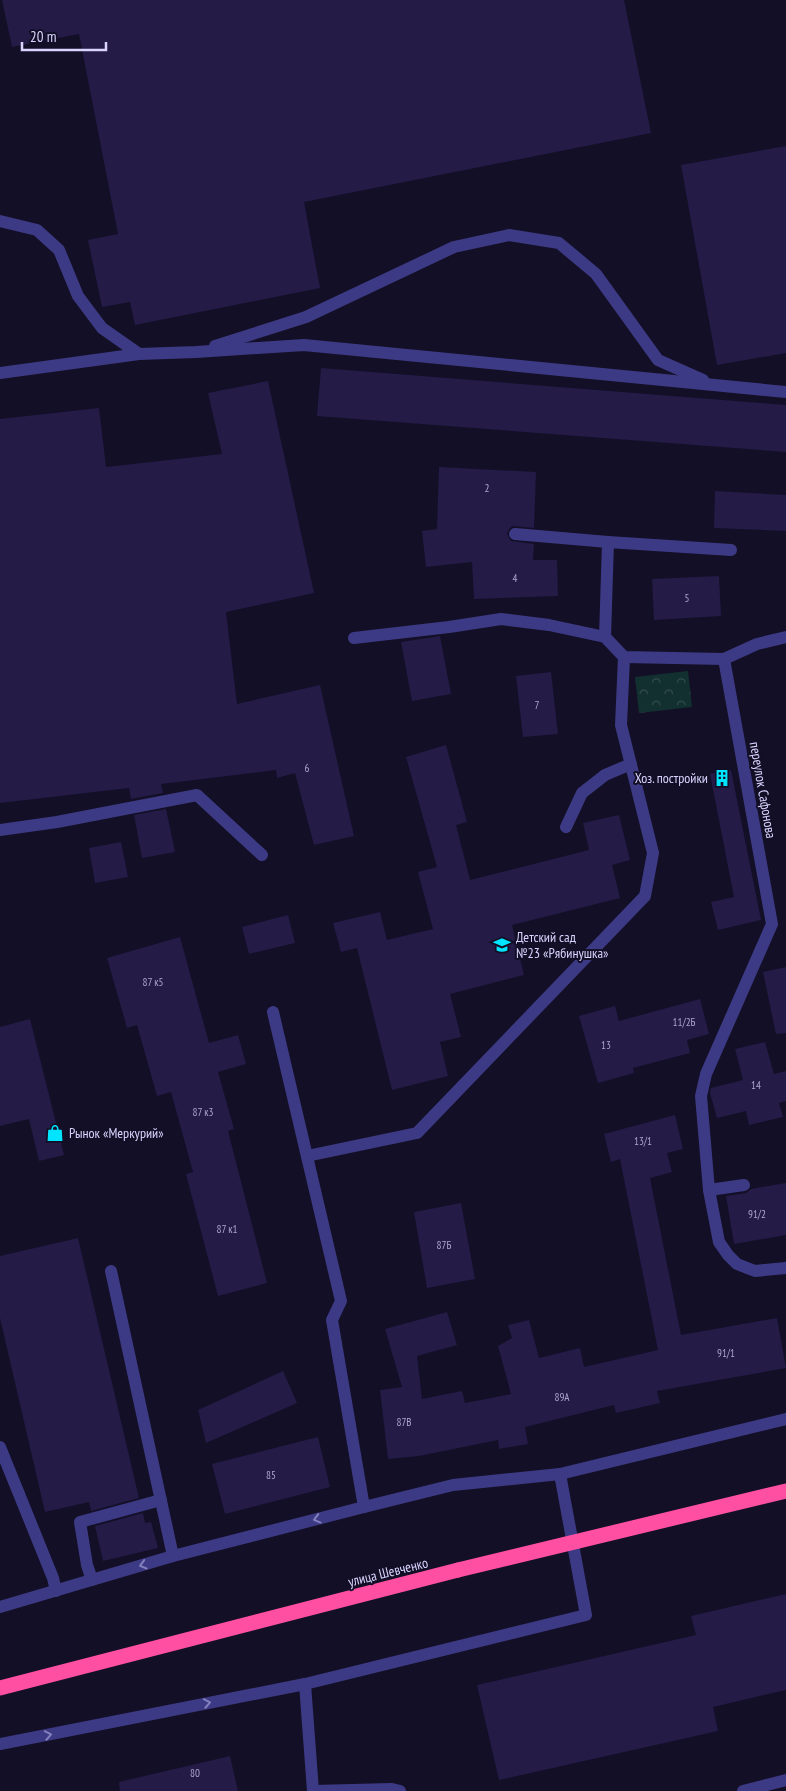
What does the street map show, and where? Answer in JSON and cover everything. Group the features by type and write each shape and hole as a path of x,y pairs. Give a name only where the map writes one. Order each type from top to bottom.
{"highway":[{"name":"улица Шевченко","path":"0,1688 458,1570 786,1491"}],"street":[{"path":"0,221 37,230 58,250 78,296 102,328 139,354"},
{"path":"196,352 306,317 454,247 508,235 559,243 596,274 658,360 712,385"},
{"path":"0,373 139,354 304,345 786,392"},
{"path":"515,534 731,550"},
{"path":"605,637 608,542"},
{"path":"354,638 501,619 549,625 605,637 624,657 724,659 756,644 786,637"},
{"path":"307,1156 417,1133 644,896 652,853 621,725 624,657"},
{"name":"переулок Сафонова","path":"724,659 772,924 706,1074 702,1088 701,1096 709,1190 719,1242 728,1255 737,1264 756,1271 786,1268"},
{"path":"566,827 582,794 605,775 631,764"},
{"path":"0,830 57,822 196,795 262,855"},
{"path":"273,1012 340,1301 332,1320 364,1506"},
{"path":"709,1190 744,1185"},
{"path":"111,1271 173,1556"},
{"path":"0,1607 173,1556 364,1506 453,1486 560,1474 786,1419"},
{"path":"0,1447 53,1578 56,1591"},
{"path":"0,1744 305,1684 586,1615 560,1474"},
{"path":"92,1580 87,1565 80,1522 161,1500"},
{"path":"305,1684 313,1791 392,1788 400,1791"},
{"path":"743,1791 786,1780"}],"green space":[{"path":"688,671 692,707 639,713 635,677"}],"building":[{"path":"2,0 624,0 651,133 304,202 320,288 135,325 130,302 102,307 88,240 118,234 79,34 12,47"},
{"path":"786,146 786,353 717,365 681,165"},
{"path":"321,368 786,405 786,452 317,416"},
{"path":"268,381 314,593 226,612 237,704 320,685 354,836 314,845 295,773 277,778 276,770 161,784 163,793 131,799 129,788 0,803 0,419 99,408 106,467 222,454 208,393"},
{"path":"439,467 536,472 534,528 512,526 507,534 511,541 534,544 533,560 557,560 558,596 474,599 472,562 426,567 422,531 437,529"},
{"path":"715,491 786,495 786,531 714,528"},
{"path":"719,576 721,616 654,620 652,579"},
{"path":"440,636 451,694 412,701 401,642"},
{"path":"551,672 558,734 523,737 516,676"},
{"path":"446,745 467,822 456,825 470,880 589,850 583,823 619,815 630,860 612,865 620,898 512,925 524,975 450,994 461,1037 440,1042 448,1076 392,1090 357,948 341,952 333,923 380,912 387,940 433,929 418,872 437,867 406,757"},
{"path":"731,770 761,920 718,930 711,902 734,897 710,774"},
{"path":"166,809 175,852 142,858 134,815"},
{"path":"121,842 128,877 95,883 89,848"},
{"path":"288,915 295,943 249,954 242,927"},
{"path":"180,937 209,1043 238,1035 246,1064 218,1072 234,1129 228,1131 267,1283 218,1296 186,1174 193,1172 171,1092 157,1096 137,1025 127,1028 107,958"},
{"path":"786,967 786,1033 776,1034 763,972"},
{"path":"700,999 709,1034 687,1040 690,1053 633,1068 634,1073 598,1083 579,1016 615,1006 619,1021"},
{"path":"30,1019 64,1155 39,1161 29,1119 0,1126 0,1027"},
{"path":"765,1042 774,1074 786,1071 786,1101 779,1103 783,1117 749,1125 746,1111 717,1118 710,1093 711,1088 743,1080 735,1049"},
{"path":"675,1115 683,1149 667,1153 672,1172 650,1178 681,1335 777,1318 786,1368 657,1391 660,1403 616,1413 614,1405 525,1427 528,1444 499,1449 498,1440 419,1456 388,1459 380,1390 402,1387 385,1329 447,1312 457,1345 417,1356 422,1399 462,1391 465,1403 511,1394 498,1346 512,1338 508,1325 529,1320 539,1358 580,1348 584,1367 658,1350 620,1159 611,1162 604,1134"},
{"path":"786,1183 786,1235 734,1244 726,1196 746,1193 751,1189"},
{"path":"461,1203 475,1279 427,1288 414,1212"},
{"path":"78,1238 139,1498 91,1511 89,1502 45,1512 0,1318 0,1256"},
{"path":"283,1371 297,1403 206,1443 198,1410"},
{"path":"318,1437 330,1487 225,1514 212,1464"},
{"path":"143,1513 145,1523 151,1522 158,1548 103,1561 95,1526"},
{"path":"786,1594 786,1690 713,1707 718,1731 499,1780 477,1685 696,1635 691,1616"},
{"path":"230,1756 238,1791 120,1791 119,1782"}],"place":[{"name":"Хоз. постройки","path":"722,778"},
{"name":"Детский сад №23 «Рябинушка»","path":"502,945"},
{"name":"Рынок «Меркурий»","path":"55,1133"}]}
